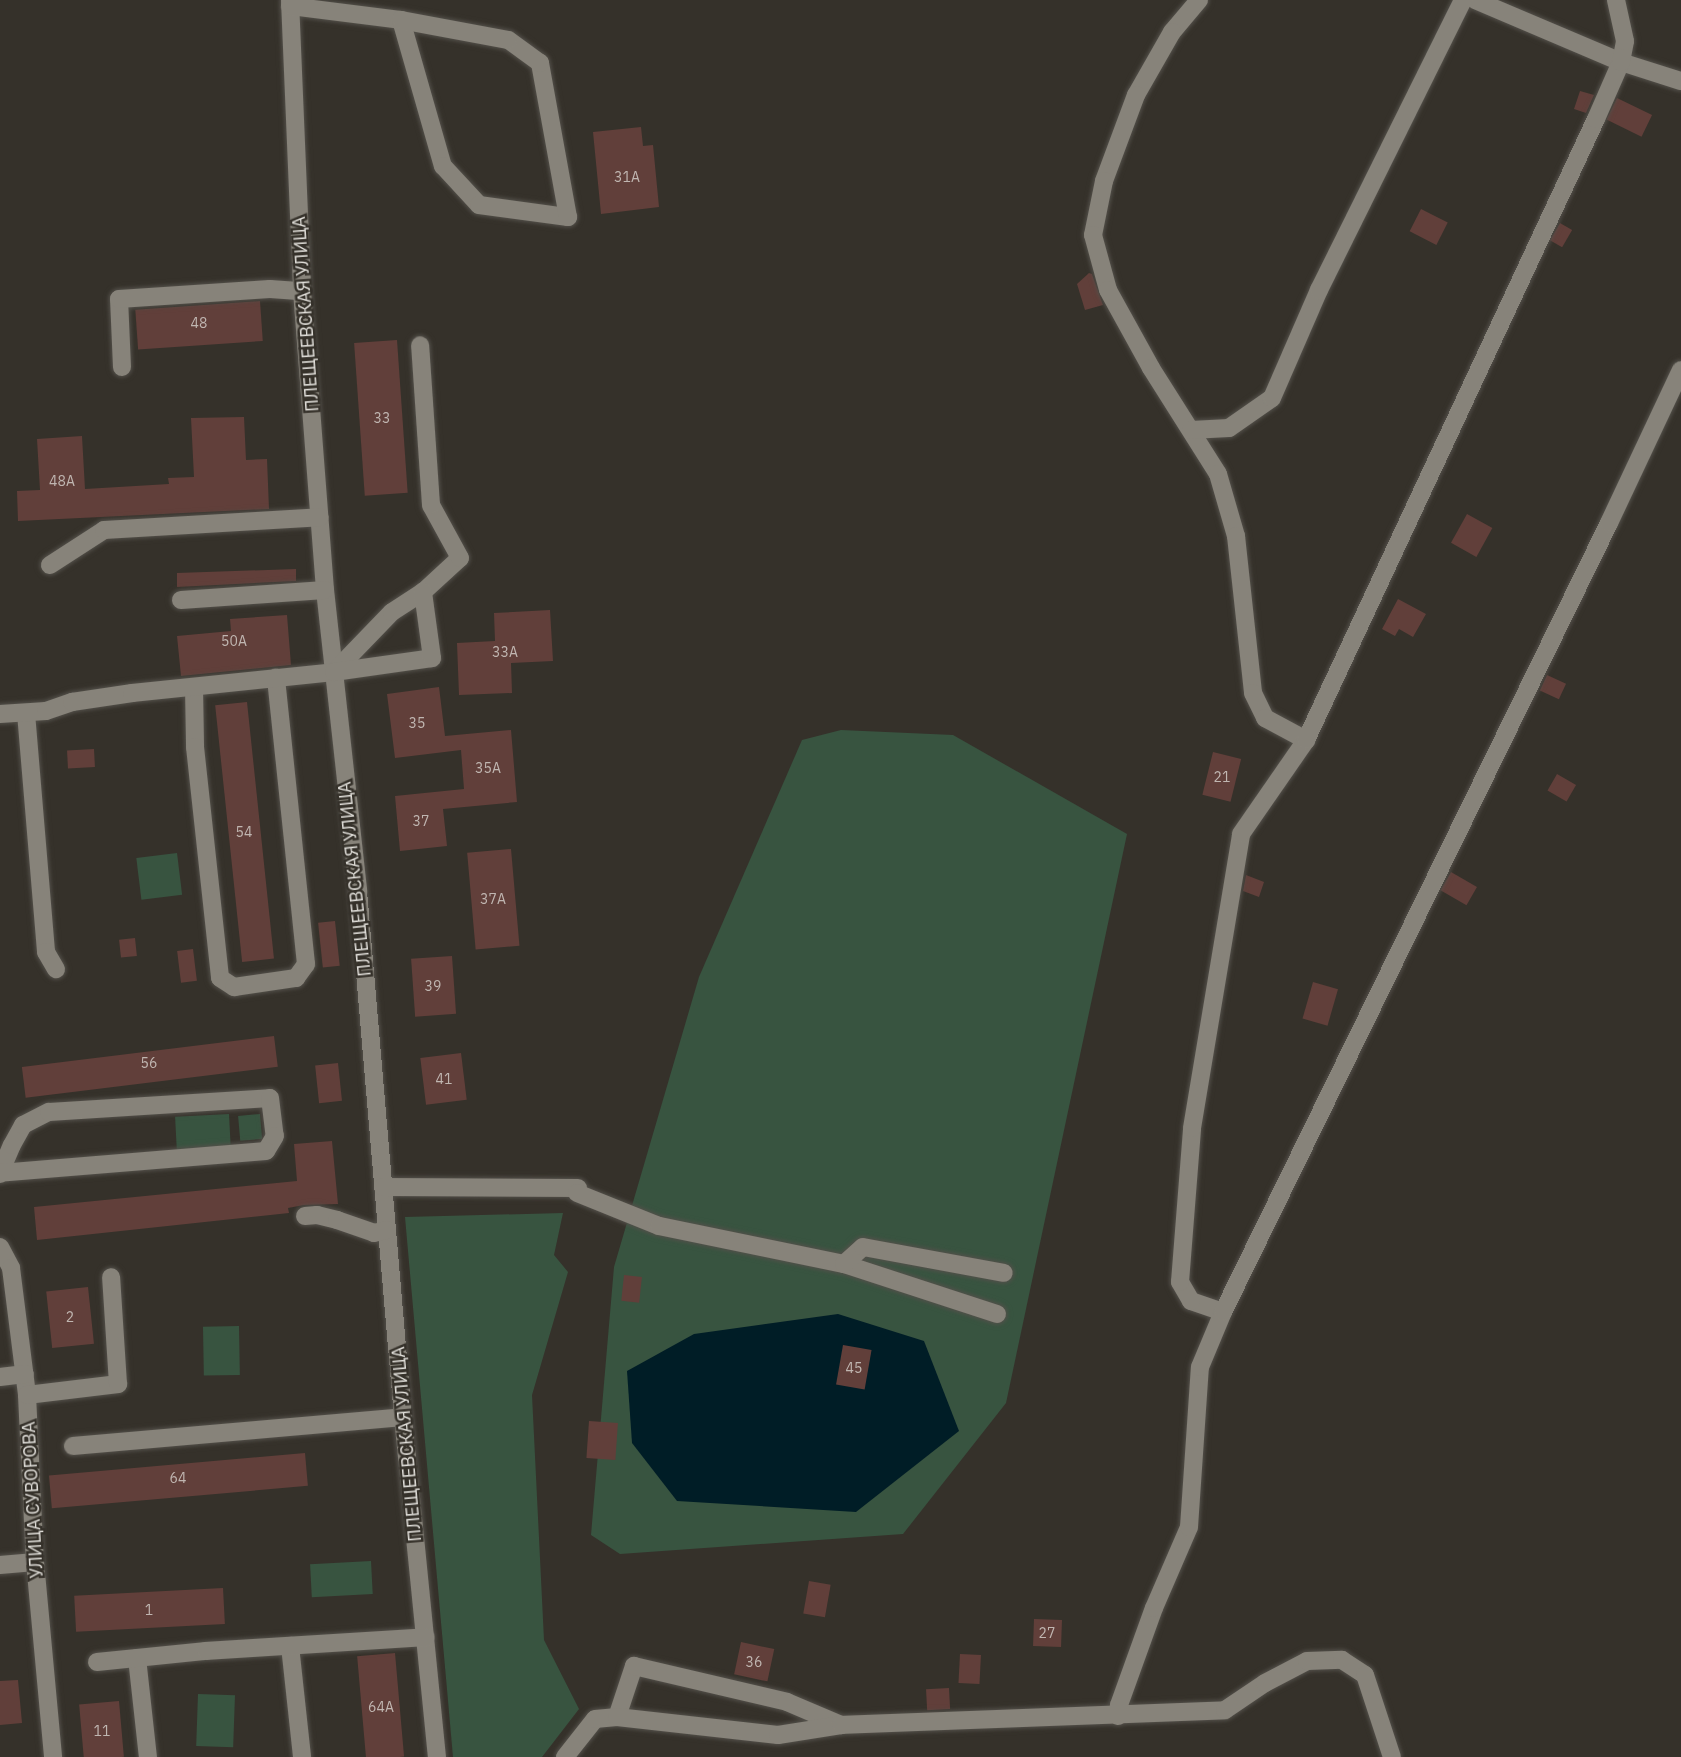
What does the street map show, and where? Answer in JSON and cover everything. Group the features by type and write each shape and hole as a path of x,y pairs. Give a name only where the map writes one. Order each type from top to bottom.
{"street":[{"path":"1199,0 1172,32 1136,95 1104,181 1093,235 1108,290 1151,368 1218,474 1236,536 1254,693 1265,718 1306,740"},
{"path":"1191,430 1229,428 1272,398 1319,290 1463,0"},
{"path":"1475,0 1621,62 1681,81"},
{"path":"1223,1312 1191,1301 1180,1282 1192,1128 1241,834 1306,740 1621,62 1625,41 1616,0"},
{"path":"290,3 401,20 508,40 540,63 568,217 479,205 443,166 401,20"},
{"name":"ПЛЕЩЕЕВСКАЯ УЛИЦА","path":"290,3 302,291 325,590 358,891 403,1417 437,1757"},
{"path":"122,367 119,299 270,289 302,291"},
{"path":"334,672 392,612 423,592 460,558 431,505 420,345"},
{"path":"1118,1716 1119,1705 1154,1608 1189,1527 1199,1367 1223,1312 1603,536 1681,370"},
{"path":"50,565 104,530 320,517"},
{"path":"181,600 325,590"},
{"path":"0,714 26,713 120,695 334,672 432,658 423,592"},
{"path":"194,687 195,747 220,978 234,986 296,978 306,964 276,678"},
{"path":"26,713 46,951 56,969"},
{"path":"270,1098 275,1136 266,1151 0,1174 23,1125 48,1112 270,1098"},
{"path":"383,1187 578,1191 659,1226 844,1264 997,1314"},
{"path":"305,1216 327,1217 374,1233 387,1230"},
{"name":"УЛИЦА СУВОРОВА","path":"0,1247 11,1268 25,1374 35,1562 53,1757"},
{"path":"844,1264 863,1247 1004,1273"},
{"path":"27,1395 118,1384 111,1277"},
{"path":"0,1377 25,1374"},
{"path":"73,1446 403,1417"},
{"path":"0,1565 35,1562"},
{"path":"97,1662 426,1637"},
{"path":"290,1646 302,1757"},
{"path":"137,1658 148,1757"},
{"path":"565,1757 595,1719 617,1717 778,1735 841,1725 1225,1710 1265,1683 1307,1661 1342,1660 1365,1675 1392,1757"},
{"path":"617,1717 634,1666 787,1702 841,1725"}],"green space":[{"path":"841,730 953,735 1127,834 1006,1403 903,1534 620,1554 591,1535 614,1267 699,977 802,740"},
{"path":"177,853 182,895 141,900 136,858"},
{"path":"229,1114 231,1148 177,1151 175,1117"},
{"path":"260,1114 262,1139 240,1141 238,1116"},
{"path":"563,1213 554,1255 568,1272 532,1395 544,1640 579,1709 542,1757 453,1757 405,1217"},
{"path":"239,1326 240,1375 204,1376 203,1327"},
{"path":"371,1561 373,1594 312,1597 310,1564"},
{"path":"198,1694 235,1695 233,1747 196,1746"}],"water":[{"path":"838,1314 924,1341 959,1431 856,1512 677,1501 632,1443 627,1371 694,1334"}],"building":[{"path":"1580,91 1594,95 1586,113 1574,109"},
{"path":"1617,98 1652,115 1642,137 1606,120"},
{"path":"641,127 643,146 653,145 659,207 601,214 593,132"},
{"path":"1421,209 1448,223 1436,245 1410,231"},
{"path":"1560,223 1572,230 1562,247 1550,240"},
{"path":"1089,273 1092,274 1103,305 1085,310 1077,284"},
{"path":"260,301 263,341 138,350 135,310"},
{"path":"397,340 408,493 365,496 354,343"},
{"path":"244,417 246,460 267,459 269,509 18,521 17,491 40,490 37,439 82,436 85,489 169,484 168,478 194,477 191,418"},
{"path":"1467,514 1492,528 1476,557 1451,543"},
{"path":"296,569 296,581 177,587 177,573"},
{"path":"1398,599 1426,614 1413,637 1399,629 1395,636 1382,629"},
{"path":"550,610 553,661 511,663 512,693 459,695 457,643 495,641 494,613"},
{"path":"287,615 291,665 181,676 177,636 231,631 230,619"},
{"path":"1547,675 1566,684 1559,699 1540,690"},
{"path":"439,687 445,736 511,730 517,802 443,809 447,846 400,851 395,796 464,789 461,750 395,758 387,694"},
{"path":"247,702 274,959 242,962 215,705"},
{"path":"94,749 95,767 68,768 67,750"},
{"path":"1213,752 1241,759 1230,802 1202,795"},
{"path":"1557,774 1576,785 1567,801 1548,790"},
{"path":"511,849 519,946 476,949 467,853"},
{"path":"1451,872 1477,887 1466,905 1440,890"},
{"path":"1246,875 1264,882 1259,897 1243,891"},
{"path":"335,921 340,966 323,968 318,923"},
{"path":"135,938 137,956 121,958 119,940"},
{"path":"193,949 197,981 181,983 177,951"},
{"path":"452,956 456,1014 415,1017 411,959"},
{"path":"1313,982 1338,989 1328,1026 1303,1019"},
{"path":"274,1036 278,1067 26,1098 22,1067"},
{"path":"461,1053 467,1100 426,1105 420,1058"},
{"path":"338,1063 342,1101 319,1103 315,1065"},
{"path":"332,1141 338,1204 304,1205 288,1208 289,1213 37,1240 34,1207 297,1181 294,1144"},
{"path":"624,1275 642,1277 639,1303 621,1301"},
{"path":"88,1287 94,1344 52,1348 46,1291"},
{"path":"843,1345 872,1350 865,1389 836,1384"},
{"path":"589,1421 618,1423 615,1460 586,1458"},
{"path":"305,1453 308,1486 52,1508 49,1475"},
{"path":"809,1581 831,1585 825,1617 803,1613"},
{"path":"223,1588 225,1624 76,1632 74,1596"},
{"path":"1034,1619 1062,1620 1061,1647 1033,1646"},
{"path":"741,1642 774,1649 767,1681 734,1674"},
{"path":"395,1653 404,1757 366,1757 357,1656"},
{"path":"960,1654 981,1655 979,1684 958,1683"},
{"path":"18,1680 22,1723 0,1725 0,1681"},
{"path":"949,1688 950,1709 927,1710 926,1689"},
{"path":"119,1701 124,1757 84,1757 79,1704"}]}
